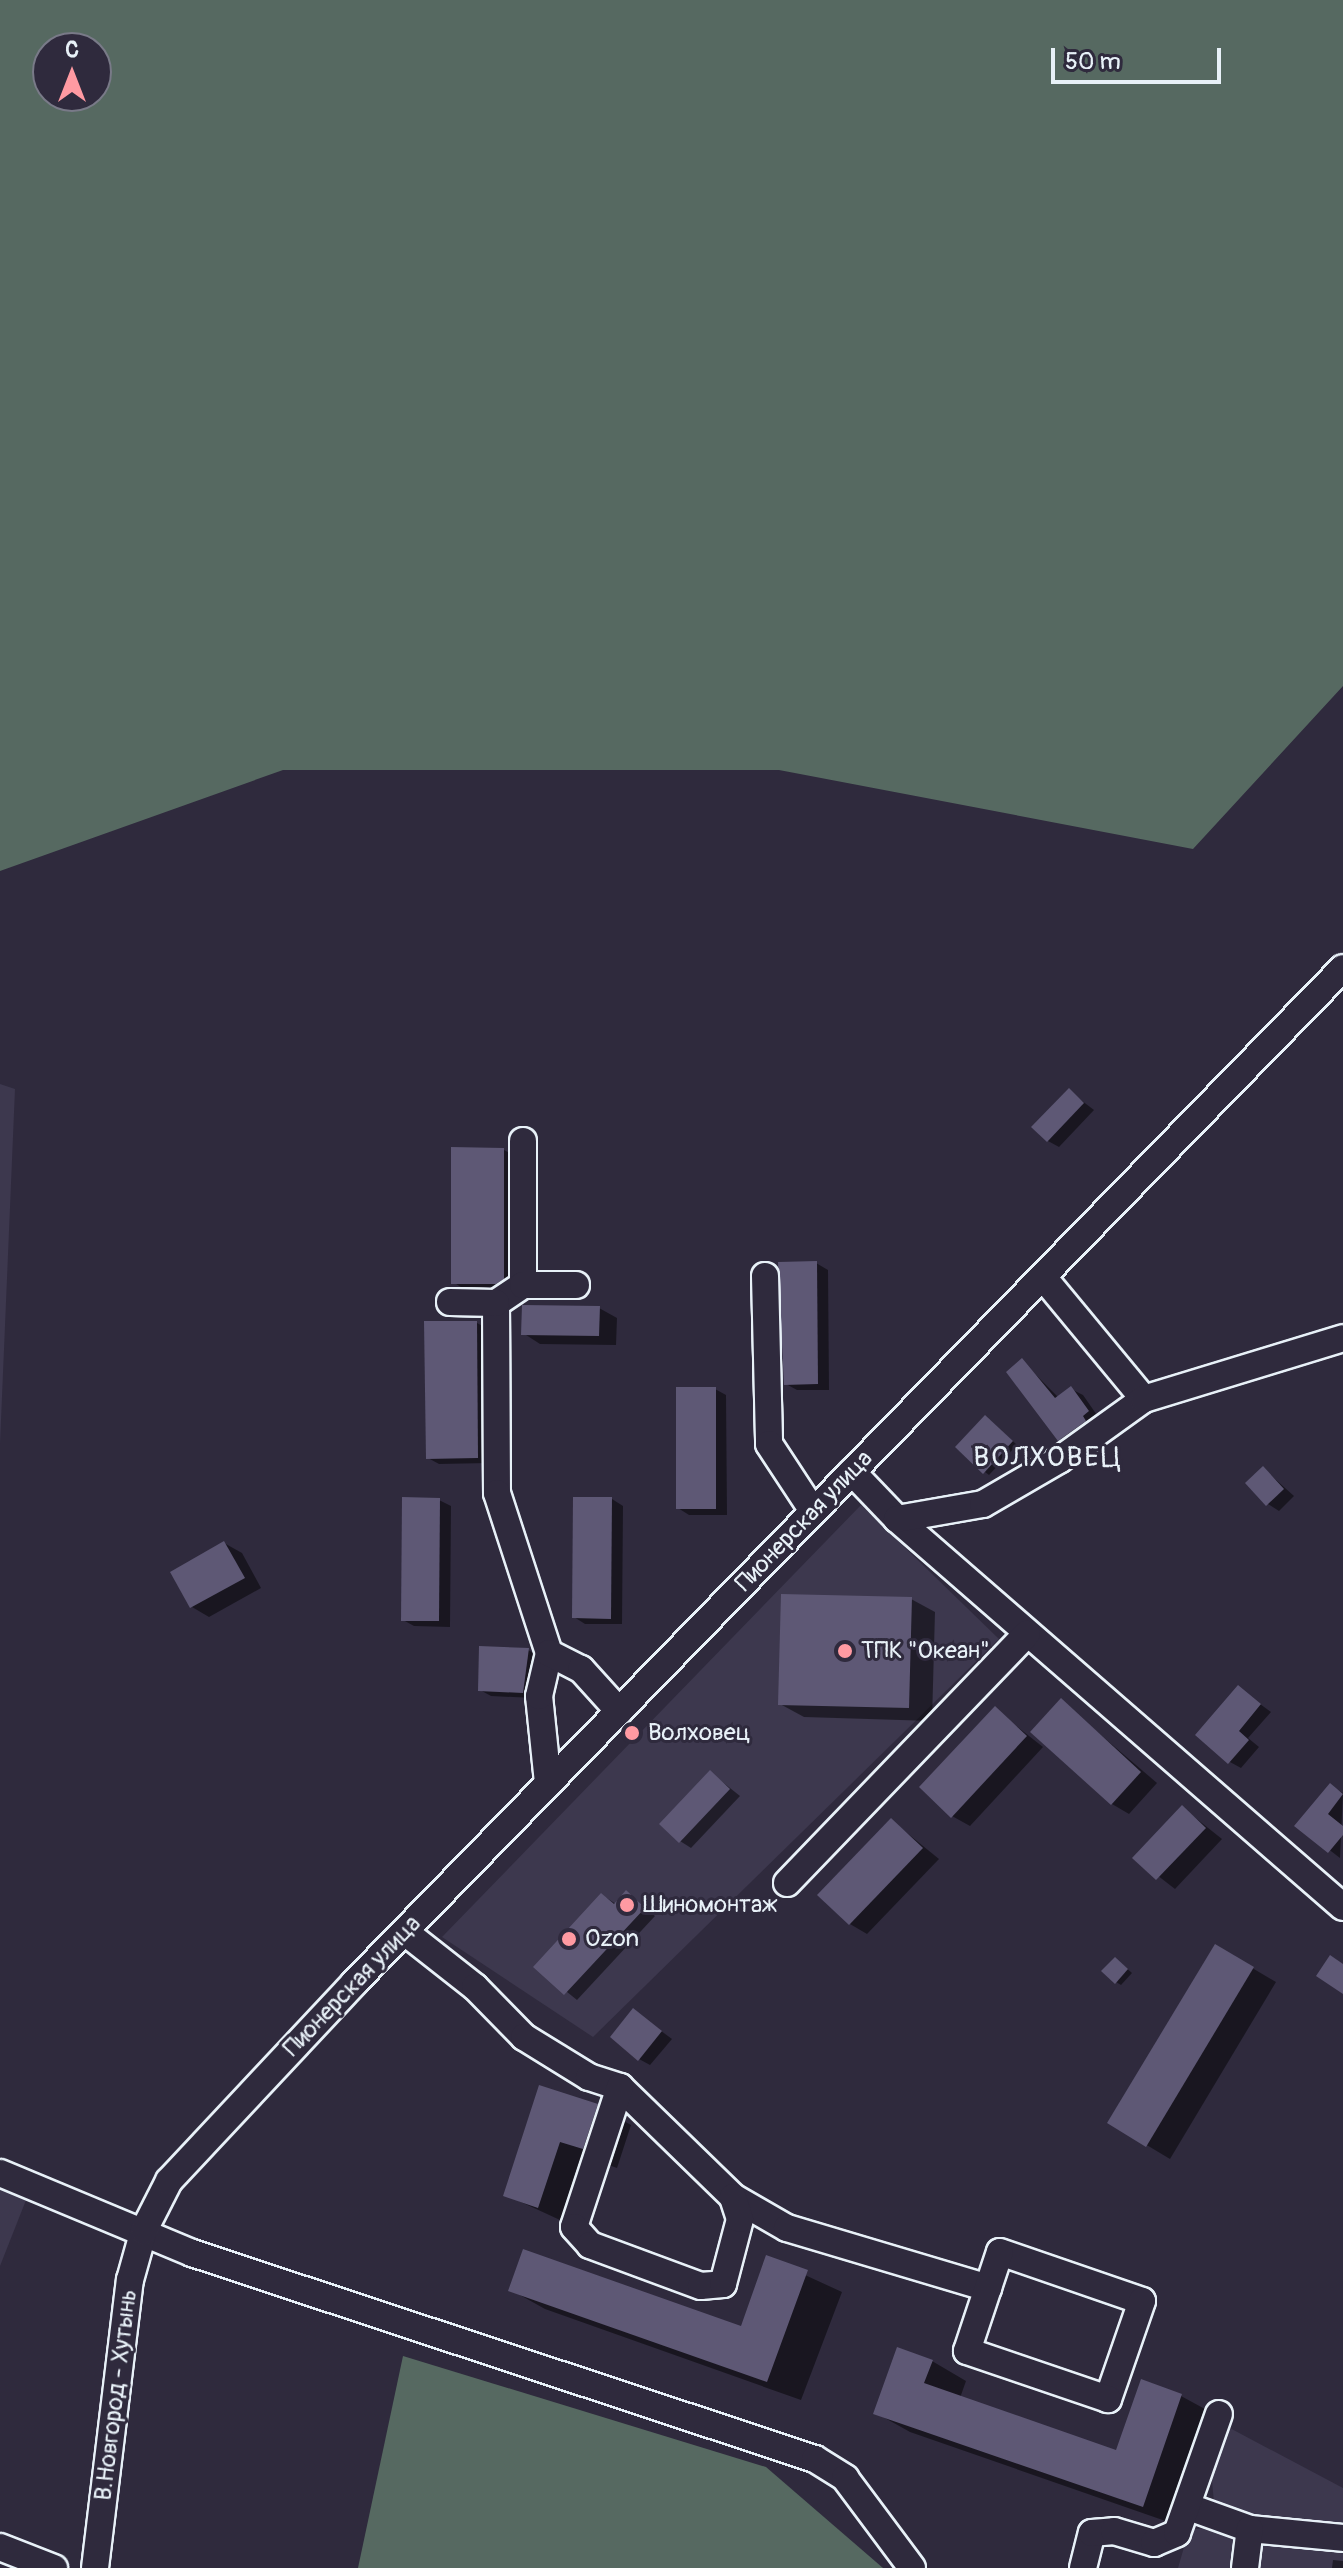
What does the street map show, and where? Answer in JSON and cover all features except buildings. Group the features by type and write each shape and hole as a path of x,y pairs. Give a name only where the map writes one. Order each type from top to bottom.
{"street":[{"name":"Пионерская улица","path":"266,2075 1343,968"},
{"path":"523,1141 523,1285"},
{"path":"765,1276 769,1444 813,1511"},
{"path":"1043,1277 1144,1399"},
{"path":"450,1302 496,1303 523,1285 576,1285"},
{"path":"496,1303 497,1493 549,1653 539,1696 548,1783"},
{"path":"897,1519 983,1504 1059,1460 1144,1399 1343,1338"},
{"path":"852,1472 897,1519 1343,1907"},
{"path":"787,1883 1027,1634"},
{"path":"549,1653 581,1669 619,1711"},
{"path":"405,1932 475,1987 524,2037 589,2077 620,2087 733,2197 787,2228 988,2288"},
{"name":"В.Новгород - Хутынь","path":"95,2568 123,2320 144,2230 178,2169 266,2075"},
{"path":"620,2087 574,2227 590,2245 701,2286 723,2284 740,2219 733,2197"},
{"path":"0,2173 144,2230 192,2253 815,2459 845,2478 912,2568"},
{"path":"1000,2252 1142,2301 1108,2399 967,2351 988,2288 1000,2252"},
{"path":"1083,2568 1092,2533 1114,2531 1163,2542 1183,2525 1219,2414"},
{"path":"1189,2507 1250,2529 1343,2538"},
{"path":"1245,2568 1250,2529"},
{"path":"0,2547 54,2568"}],"shaded area":[{"path":"0,1084 15,1089 0,1444"},
{"path":"861,1505 999,1639 593,2037 442,1937"},
{"path":"0,2184 28,2195 0,2266"},
{"path":"1226,2426 1343,2488 1343,2568 1178,2568 1189,2530 1204,2528 1214,2503 1211,2469"}],"green space":[{"path":"0,0 1343,0 1343,686 1193,849 779,770 283,770 0,871"},
{"path":"403,2356 766,2467 883,2568 358,2568"}],"place":[{"name":"ТПК \"Океан\"","path":"845,1651"},
{"name":"Волховец","path":"632,1733"},
{"name":"Шиномонтаж","path":"627,1905"},
{"name":"Ozon","path":"569,1939"}],"district":[{"name":"ВОЛХОВЕЦ","path":"1048,1458"}]}
